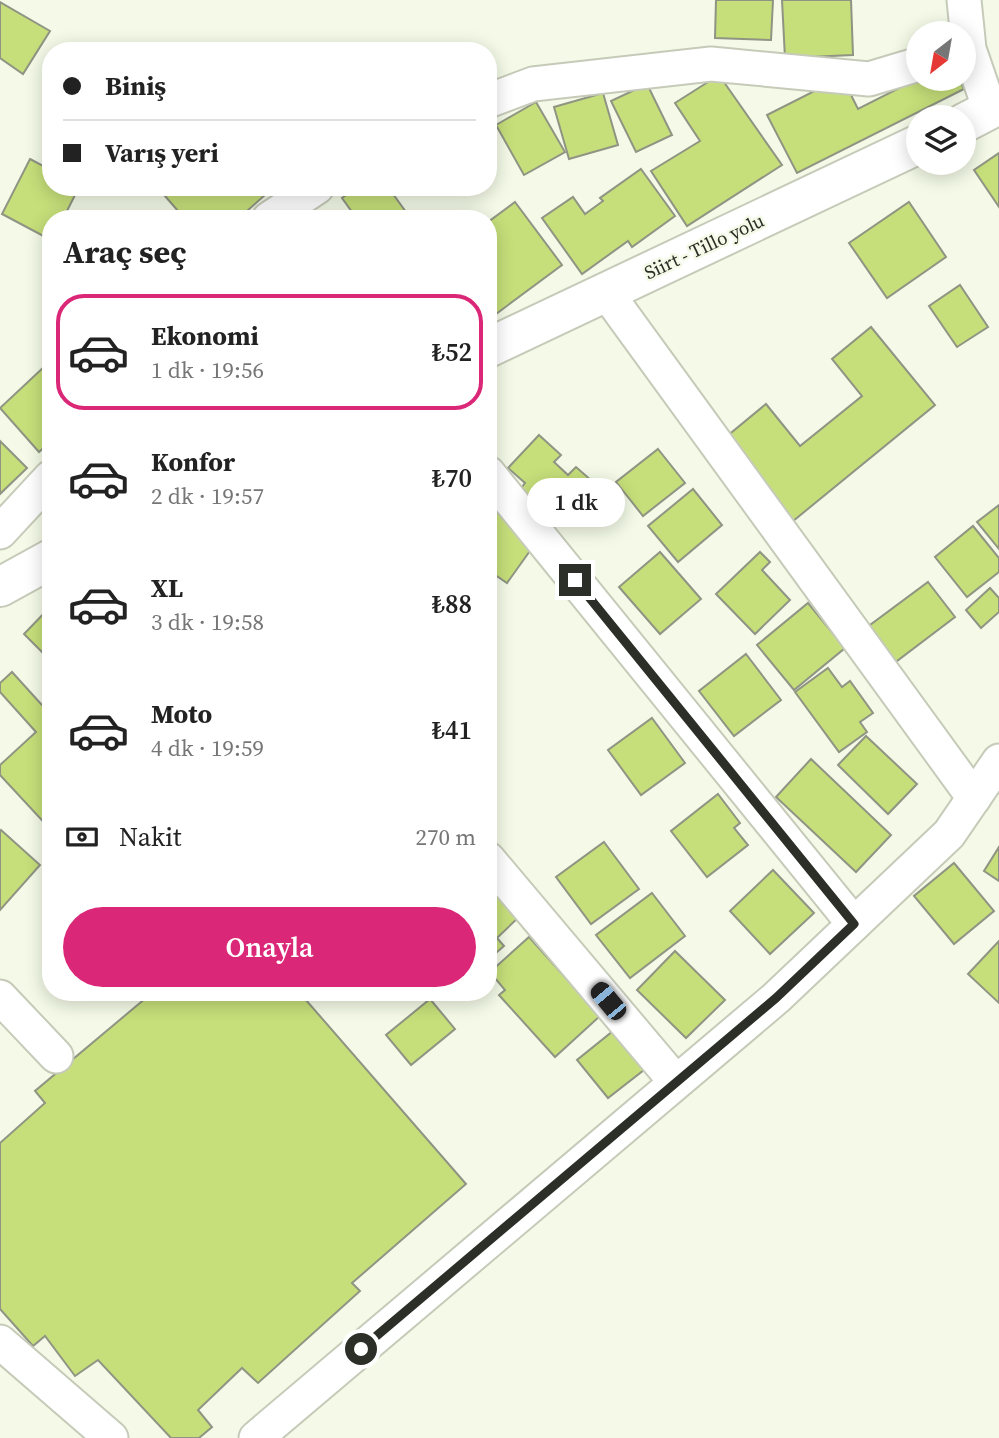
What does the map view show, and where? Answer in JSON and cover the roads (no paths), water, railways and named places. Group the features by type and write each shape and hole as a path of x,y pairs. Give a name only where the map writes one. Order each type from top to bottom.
{"main road":[{"name":"Siirt - Tillo yolu","path":"497,344 906,150"},
{"path":"0,587 42,564"}],"street":[{"path":"964,0 965,21"},
{"path":"497,98 533,84 711,64 869,79 906,68"},
{"path":"976,82 985,113"},
{"path":"282,210 304,196"},
{"path":"606,292 974,798"},
{"path":"497,484 854,924"},
{"path":"0,532 42,487"},
{"path":"256,1438 776,998 949,834 999,761"},
{"path":"497,870 676,1082"},
{"path":"0,997 56,1056"},
{"path":"0,1342 111,1438"}]}
